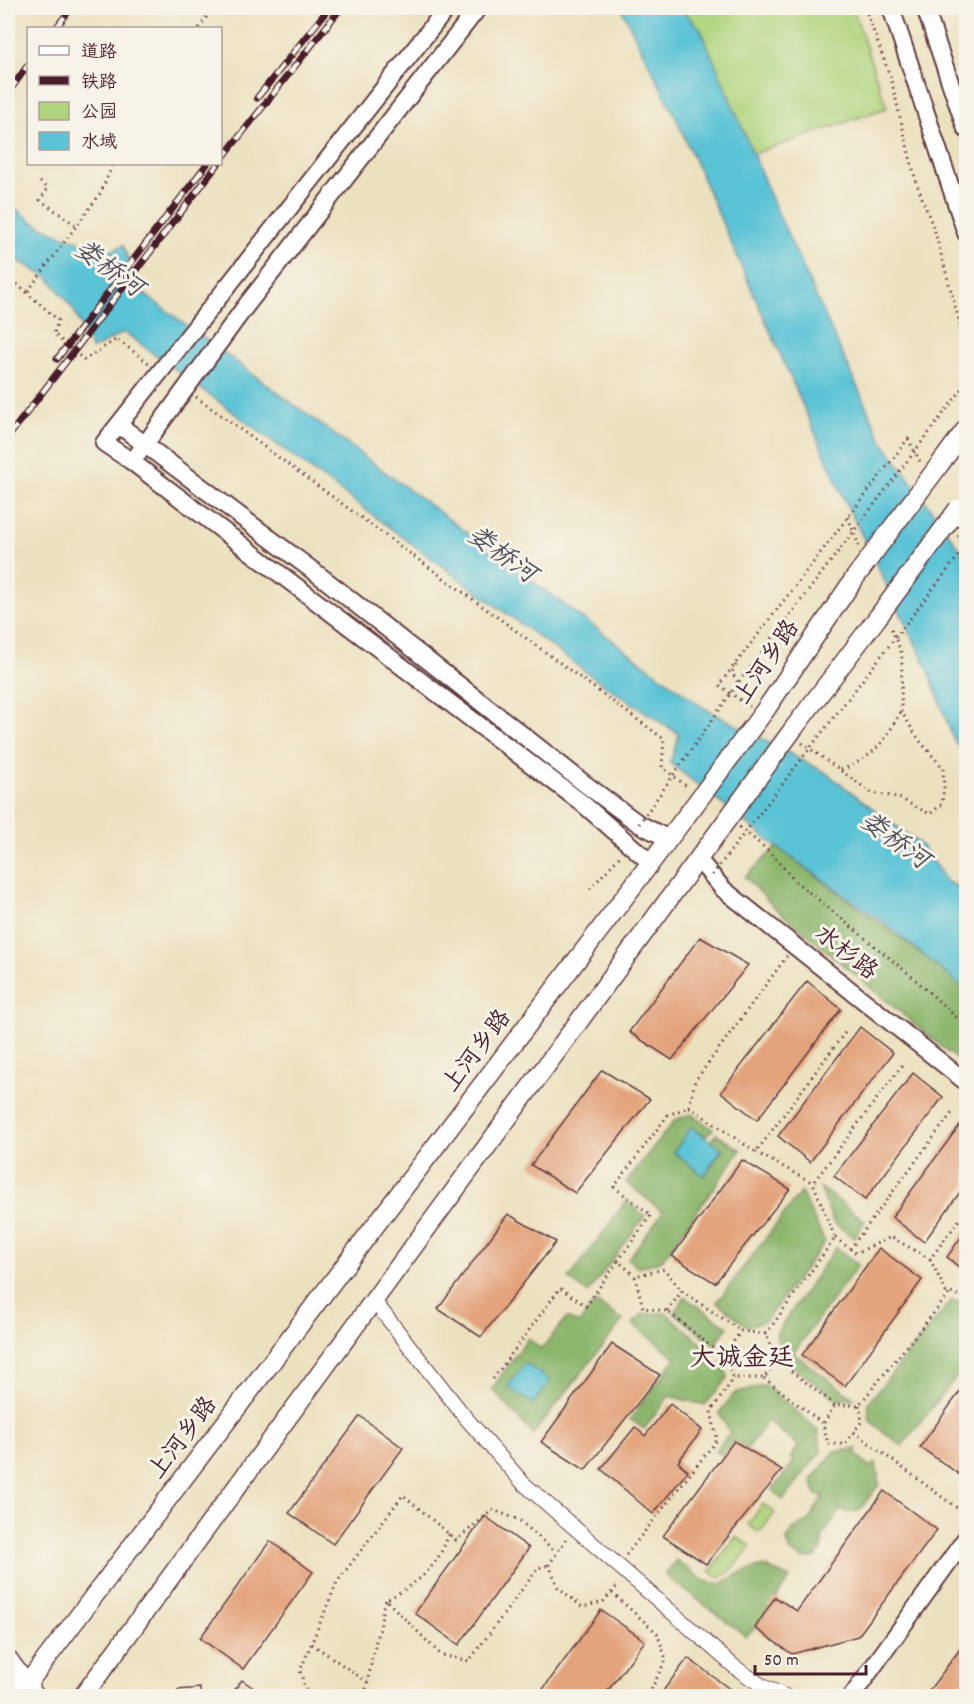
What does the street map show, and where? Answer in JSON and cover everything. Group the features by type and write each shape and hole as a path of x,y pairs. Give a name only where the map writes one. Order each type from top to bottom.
{"main road":[{"name":"上河乡路","path":"26,1693 669,839 854,579 966,429"},
{"path":"83,1696 698,859 727,825 884,620 962,504"},
{"path":"8,1659 26,1693"}],"street":[{"path":"447,8 104,443 131,461 582,803 651,863"},
{"path":"131,461 146,446 245,308 478,8"},
{"path":"891,8 966,233"},
{"path":"925,8 966,129"},
{"path":"119,425 328,582 639,824 669,839"},
{"name":"水杉路","path":"698,859 723,889 966,1082"},
{"path":"374,1301 465,1417 518,1478 736,1668 764,1688 785,1696"},
{"path":"852,1696 966,1538"}],"path":[{"path":"200,27 213,8"},
{"path":"865,8 891,79 916,182 935,232 966,346"},
{"path":"28,292 100,194 113,165"},
{"path":"40,182 48,188 40,200 77,226"},
{"path":"8,276 58,320 54,334 84,360 117,339 154,366"},
{"path":"590,889 629,846 639,824 738,683 966,384"},
{"path":"192,394 664,739 662,767 695,801"},
{"path":"761,710 719,686 904,444"},
{"path":"848,517 860,549"},
{"path":"712,875 966,546"},
{"path":"841,770 865,760 879,748 901,711 902,654 884,620"},
{"path":"738,683 732,672 739,658"},
{"path":"797,735 872,793 897,797 930,814 942,804 943,768 918,740 901,711"},
{"path":"727,825 769,851 794,880 909,974 966,1026"},
{"path":"689,1107 695,1081 795,945"},
{"path":"756,1152 846,1030"},
{"path":"813,1183 904,1063"},
{"path":"689,1107 756,1152 813,1183 836,1238 850,1249 856,1253 891,1237 930,1259 946,1292 966,1297"},
{"path":"493,1379 560,1288 586,1306 651,1215 614,1187 668,1115 689,1107"},
{"path":"850,1249 954,1110"},
{"path":"930,1259 966,1211"},
{"path":"766,1334 836,1238"},
{"path":"618,1261 635,1276 643,1308 667,1311 723,1356 734,1378"},
{"path":"635,1276 664,1269 682,1291 741,1331 766,1334"},
{"path":"667,1311 682,1291"},
{"path":"734,1378 764,1378 823,1424 828,1444 845,1444 862,1421 860,1405 950,1293"},
{"path":"723,1356 741,1331"},
{"path":"766,1334 777,1360 835,1405 860,1405"},
{"path":"764,1378 777,1360"},
{"path":"549,1565 558,1587 582,1607 603,1602 612,1593 622,1570 717,1440 711,1412 734,1378"},
{"path":"823,1424 835,1405"},
{"path":"854,1432 957,1508"},
{"path":"308,1696 300,1671 337,1582 403,1495 456,1539 493,1509 519,1520 556,1552"},
{"path":"386,1600 441,1655 469,1661 538,1568 549,1565 574,1528"},
{"path":"356,1696 366,1689 377,1636 381,1629 379,1611 386,1600 416,1583 440,1558 449,1534"},
{"path":"612,1593 657,1633 666,1659 649,1696"},
{"path":"311,1644 367,1682"}],"green space":[{"path":"679,8 853,8 887,108 753,154 700,28"},
{"path":"777,847 950,975 966,990 966,1067 774,907 745,877"},
{"path":"691,1114 713,1129 706,1136 691,1127 674,1152 704,1176 722,1150 711,1140 716,1134 741,1150 662,1260 638,1268 628,1259 663,1212 626,1182 675,1120"},
{"path":"820,1187 865,1221 854,1238 833,1222"},
{"path":"801,1192 825,1242 765,1321 747,1326 717,1302"},
{"path":"626,1201 645,1216 588,1293 569,1279"},
{"path":"836,1247 858,1265 793,1353 854,1399 836,1399 782,1358 776,1334"},
{"path":"685,1297 728,1327 714,1345 674,1312"},
{"path":"951,1301 966,1303 966,1364 902,1446 870,1421 868,1403"},
{"path":"595,1302 623,1320 533,1434 492,1389 528,1338 541,1349 567,1318 579,1324"},
{"path":"666,1313 711,1351 709,1365 722,1364 728,1377 705,1405 669,1396 644,1429 630,1419 676,1358 633,1324 642,1314"},
{"path":"765,1385 818,1430 821,1451 783,1500 772,1490 793,1463 791,1456 799,1446 768,1421 747,1449 734,1441 723,1455 715,1451 730,1433 719,1413 735,1393"},
{"path":"857,1449 856,1454 870,1467 876,1463 879,1484 859,1511 847,1513 841,1509 822,1537 822,1549 816,1557 802,1559 789,1550 787,1540 794,1529 809,1520 824,1495 816,1495 812,1479 835,1451"},
{"path":"763,1504 775,1513 759,1533 748,1524"},
{"path":"736,1537 751,1546 730,1572 719,1578 710,1571"},
{"path":"676,1560 704,1581 721,1584 740,1573 763,1566 790,1578 755,1628 746,1636 665,1575"}],"water":[{"path":"621,8 679,8 700,28 777,211 882,441 966,558 966,754 954,741 928,669 845,501 676,118"},
{"name":"娄桥河","path":"8,199 28,218 55,232 112,251 123,245 139,290 704,708 826,773 921,845 947,882 966,890 966,990 888,926 777,847 670,763 679,734 594,678 124,332 92,350 73,309 49,278 8,255"},
{"path":"691,1127 722,1149 704,1176 674,1152"},
{"path":"525,1363 550,1381 533,1404 508,1387"}],"building":[{"path":"700,937 748,965 672,1060 629,1032"},
{"path":"807,981 841,1009 757,1120 721,1092"},
{"path":"860,1027 893,1053 810,1162 778,1136"},
{"path":"602,1070 650,1099 575,1193 531,1165"},
{"path":"913,1073 943,1097 865,1200 834,1176"},
{"path":"964,1119 966,1120 966,1184 924,1242 892,1217"},
{"path":"742,1160 790,1189 715,1283 672,1256"},
{"path":"508,1214 556,1242 481,1337 438,1309"},
{"path":"966,1230 966,1273 947,1257"},
{"path":"879,1248 922,1280 845,1386 802,1355"},
{"path":"612,1344 660,1375 585,1470 541,1442"},
{"path":"966,1383 966,1479 920,1447"},
{"path":"670,1404 702,1430 678,1462 688,1471 653,1514 601,1469 635,1427 645,1436"},
{"path":"360,1416 403,1448 333,1544 289,1513"},
{"path":"734,1441 782,1470 706,1564 663,1536"},
{"path":"884,1491 937,1530 858,1636 792,1654 755,1628 775,1597 797,1611"},
{"path":"485,1516 529,1548 459,1645 415,1613"},
{"path":"270,1541 313,1572 243,1669 200,1638"},
{"path":"601,1610 645,1641 604,1696 538,1696"},
{"path":"966,1641 966,1696 925,1696"},
{"path":"688,1658 739,1696 668,1696 662,1692"},
{"path":"242,1680 265,1696 230,1696"},
{"path":"200,1688 200,1696 178,1696 178,1690"}],"railway":[{"path":"57,27 71,8"},
{"path":"257,98 329,8"},
{"path":"222,158 341,8"},
{"path":"8,93 27,66"},
{"path":"57,359 206,165"},
{"path":"8,437 217,165"}],"district":[{"name":"大诚金廷","path":"742,1359"}]}
